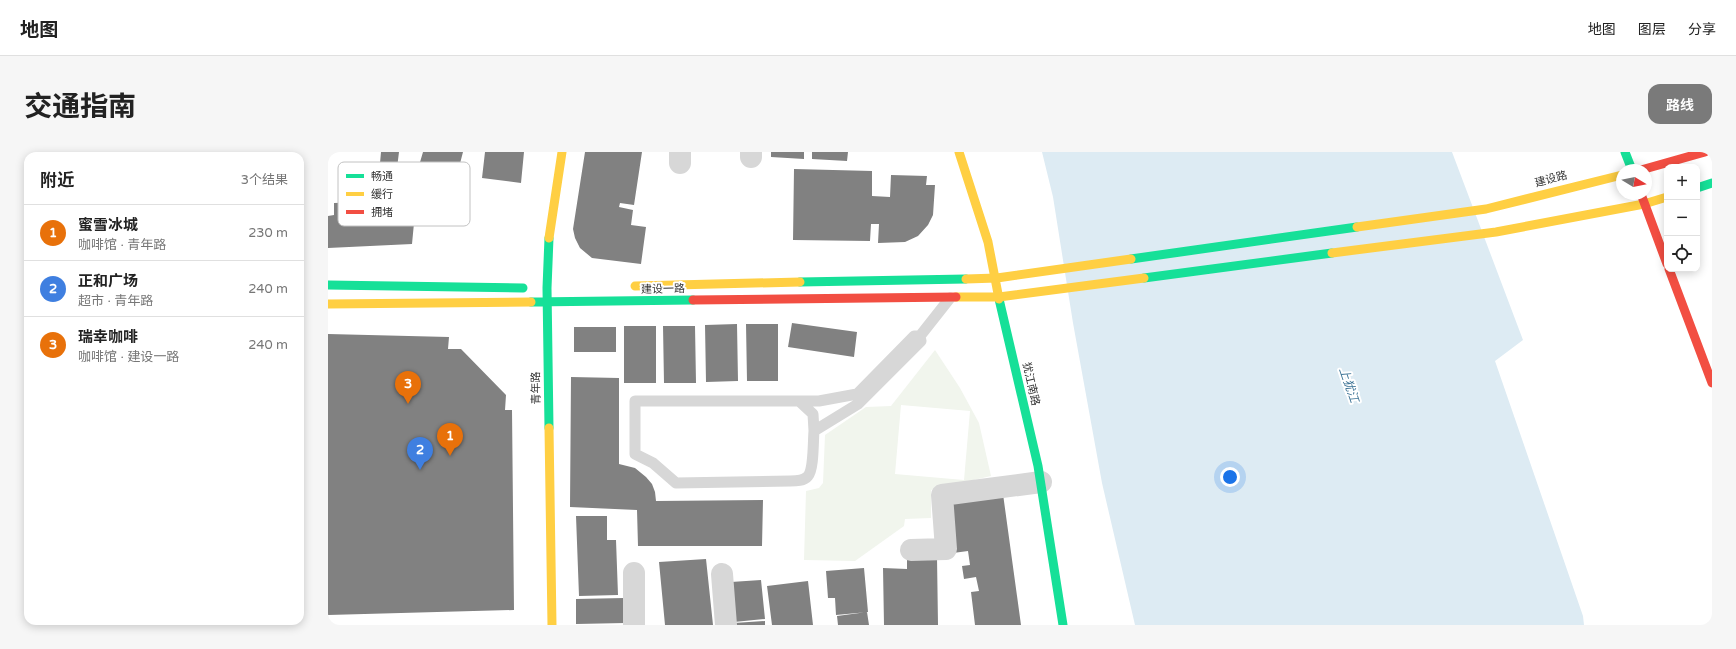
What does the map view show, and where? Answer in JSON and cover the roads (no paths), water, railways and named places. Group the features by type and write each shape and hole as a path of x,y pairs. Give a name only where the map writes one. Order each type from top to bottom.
{"main road":[{"name":"青年路","path":"552,625 547,302 543,288 549,233 562,152"},
{"name":"犹江南路","path":"958,152 975,201 997,278 999,297 1041,482 1063,625"},
{"path":"1625,152 1630,164"},
{"path":"1652,167 1705,152"},
{"name":"建设路","path":"626,286 997,278 1486,209 1616,176"},
{"path":"1700,187 1712,183"},
{"path":"1644,204 1664,198"},
{"path":"1642,200 1664,256"},
{"name":"建设一路","path":"328,304 999,297 1496,232 1644,204"},
{"path":"1670,272 1712,383"},
{"path":"328,285 543,288"}],"street":[{"path":"910,550 946,549 942,495 1041,482"},
{"path":"634,572 634,625"},
{"path":"722,574 726,625"}],"lane":[{"path":"814,431 858,404 921,341 920,336 950,298"},
{"path":"799,401 813,414 814,431 810,472 808,476 800,480 676,483 653,463 635,454 635,401 799,401 819,401 857,394 914,336 920,336"}],"water":[{"name":"上犹江","path":"1042,152 1452,152 1523,340 1495,361 1583,616 1584,625 1135,625 1102,483 1073,323 1053,197"}],"place":[{"name":"瑞幸咖啡","path":"408,404"},
{"name":"蜜雪冰城","path":"450,456"},
{"name":"正和广场","path":"420,470"}]}
